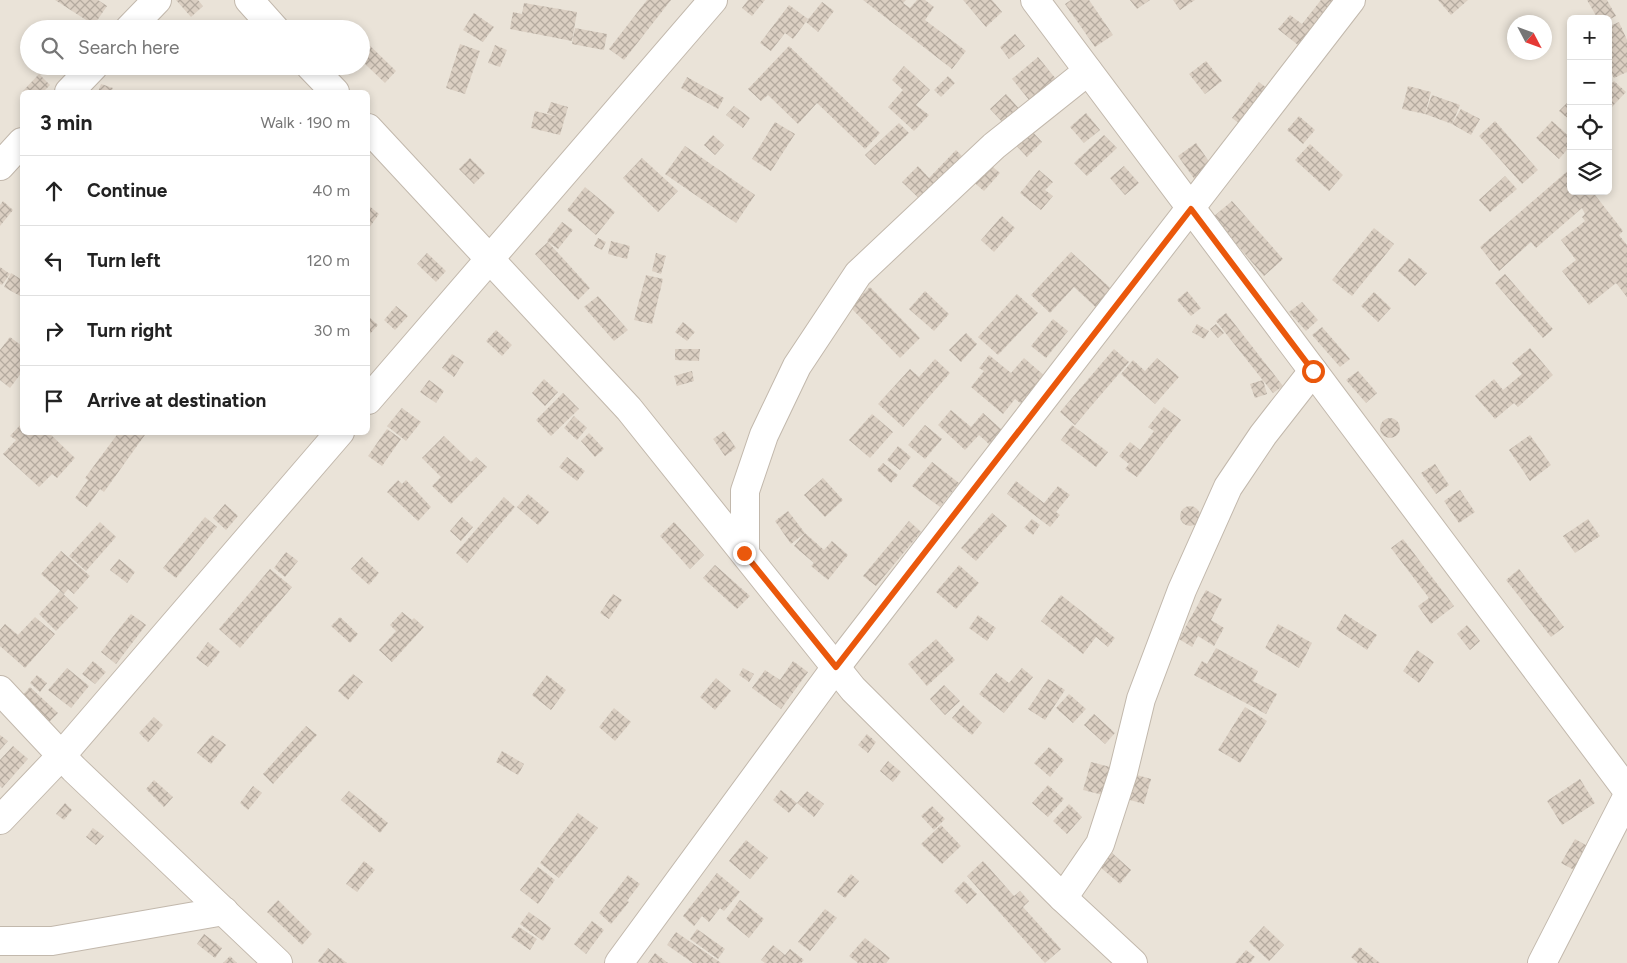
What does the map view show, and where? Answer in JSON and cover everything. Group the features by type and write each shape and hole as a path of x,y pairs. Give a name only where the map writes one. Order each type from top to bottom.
{"street":[{"path":"138,20 157,0"},
{"path":"249,0 267,20"},
{"path":"370,398 713,0"},
{"path":"1035,0 1627,790"},
{"path":"619,963 836,667 1351,0"},
{"path":"744,553 744,491 764,435 798,366 858,274 994,146 1088,71"},
{"path":"71,90 85,75"},
{"path":"318,75 332,90"},
{"path":"370,130 629,409 853,689 1063,898 1133,963"},
{"path":"0,166 20,144"},
{"path":"1063,898 1100,844 1123,773 1141,699 1182,590 1228,487 1263,435 1313,371"},
{"path":"0,820 61,756 337,435"},
{"path":"0,690 61,756 278,963"},
{"path":"1542,963 1627,797"},
{"path":"0,941 52,941 224,911"}],"shaded area":[{"path":"0,0 1627,0 1627,963 0,963"}],"building":[{"path":"55,0 98,0 107,6 97,20 86,20"},
{"path":"176,0 198,0 203,6 191,17"},
{"path":"647,0 671,0 624,60 609,49"},
{"path":"748,0 765,0 752,16 742,8"},
{"path":"863,0 906,0 903,3 910,8 917,0 925,0 934,7 925,20 966,51 952,69"},
{"path":"963,0 992,0 1002,12 986,27"},
{"path":"1071,0 1089,0 1113,35 1095,47 1065,4"},
{"path":"1130,0 1150,0 1137,9"},
{"path":"1173,0 1195,0 1180,10"},
{"path":"1321,0 1342,0 1303,49 1278,29 1290,15 1302,24"},
{"path":"1438,0 1468,0 1451,15"},
{"path":"1587,0 1607,0 1616,16 1612,18 1612,15 1596,15"},
{"path":"822,2 834,11 818,32 806,22"},
{"path":"524,3 577,12 572,41 510,29 513,12 522,14"},
{"path":"789,5 808,19 793,39 785,33 771,51 760,43"},
{"path":"474,13 494,27 483,42 463,30"},
{"path":"1619,22 1627,40 1627,72 1614,78 1612,74 1612,25"},
{"path":"575,28 607,34 604,50 572,44"},
{"path":"1015,34 1025,46 1009,59 1000,47"},
{"path":"460,44 480,51 465,94 446,88"},
{"path":"495,45 507,50 500,67 488,63"},
{"path":"370,46 396,71 385,83 370,69"},
{"path":"789,46 880,133 865,149 817,103 798,124 768,95 761,101 748,89"},
{"path":"1038,57 1056,79 1030,101 1012,79"},
{"path":"1206,61 1222,81 1205,94 1189,74"},
{"path":"904,66 930,90 916,105 929,115 914,131 888,107 903,90 892,80"},
{"path":"38,75 50,85 45,90 24,90"},
{"path":"948,76 955,83 941,97 934,90"},
{"path":"687,77 724,98 718,109 681,88"},
{"path":"1614,81 1626,92 1612,107 1612,105 1612,83"},
{"path":"1259,82 1272,92 1244,127 1232,118"},
{"path":"101,84 113,88 112,90 99,90"},
{"path":"1408,86 1431,92 1425,114 1402,109"},
{"path":"1006,94 1022,112 1007,127 990,109"},
{"path":"1432,95 1460,105 1452,124 1425,114"},
{"path":"551,102 568,107 560,135 531,128 535,111 559,117 547,113"},
{"path":"1567,103 1567,118 1559,111"},
{"path":"734,106 750,118 743,128 726,115"},
{"path":"1461,109 1480,119 1471,135 1452,124"},
{"path":"1086,113 1100,130 1084,143 1070,127"},
{"path":"1299,116 1315,130 1303,144 1287,130"},
{"path":"1495,121 1538,170 1522,184 1479,136"},
{"path":"1552,121 1567,134 1567,150 1559,159 1536,138"},
{"path":"775,122 795,134 771,171 752,159"},
{"path":"899,123 909,133 875,165 865,155"},
{"path":"1027,126 1042,142 1027,157 1012,141"},
{"path":"713,135 724,145 715,155 704,145"},
{"path":"1104,135 1117,148 1087,176 1074,163"},
{"path":"1196,143 1213,167 1195,180 1178,156"},
{"path":"1310,144 1343,175 1329,191 1295,160"},
{"path":"685,146 755,195 736,223 665,174"},
{"path":"956,150 967,161 925,204 902,182 918,166 929,178"},
{"path":"470,158 485,173 474,184 459,169"},
{"path":"642,158 678,191 658,212 623,178"},
{"path":"987,162 1000,173 984,191 971,180"},
{"path":"1124,166 1139,183 1125,195 1110,178"},
{"path":"1039,170 1053,182 1045,190 1053,196 1041,210 1020,193"},
{"path":"1567,171 1567,195 1595,195 1623,231 1619,235 1627,245 1627,297 1616,283 1589,305 1562,271 1576,260 1561,240 1585,221 1582,217 1585,214 1582,208 1536,248 1531,242 1499,271 1480,247"},
{"path":"1505,176 1517,189 1490,212 1479,200"},
{"path":"585,187 615,212 596,235 567,210"},
{"path":"3,201 13,210 0,226 0,205"},
{"path":"1232,201 1283,259 1264,276 1213,217"},
{"path":"370,207 379,214 370,227"},
{"path":"1002,216 1015,228 994,252 981,240"},
{"path":"562,222 573,230 558,249 547,241"},
{"path":"1374,228 1394,244 1352,296 1332,280"},
{"path":"598,238 606,242 602,250 594,246"},
{"path":"611,241 630,246 627,259 608,254"},
{"path":"548,242 590,288 578,300 535,254"},
{"path":"1071,252 1119,296 1103,314 1074,287 1050,313 1031,295"},
{"path":"427,253 446,271 436,282 417,264"},
{"path":"656,253 666,256 661,274 652,271"},
{"path":"1409,258 1427,273 1415,286 1398,271"},
{"path":"0,267 10,274 2,285 0,284"},
{"path":"11,273 20,279 20,296 4,287"},
{"path":"1505,274 1553,329 1543,338 1495,283"},
{"path":"646,275 663,279 652,324 634,320"},
{"path":"870,287 920,338 900,358 850,307"},
{"path":"925,291 949,314 934,331 909,309"},
{"path":"1187,291 1201,308 1191,316 1177,300"},
{"path":"1374,292 1391,308 1378,322 1361,306"},
{"path":"1017,294 1038,313 998,355 978,337"},
{"path":"598,296 628,330 614,341 584,307"},
{"path":"1302,302 1318,320 1306,331 1289,312"},
{"path":"396,306 408,316 395,330 384,320"},
{"path":"1226,313 1283,386 1273,393 1216,321"},
{"path":"370,318 378,325 370,334"},
{"path":"1053,319 1068,331 1046,358 1031,346"},
{"path":"683,322 695,332 687,341 675,332"},
{"path":"1197,324 1209,331 1204,339 1192,332"},
{"path":"1216,324 1224,333 1218,338 1210,329"},
{"path":"1322,327 1350,359 1340,367 1312,335"},
{"path":"496,330 512,345 502,356 486,341"},
{"path":"966,333 977,344 961,362 949,350"},
{"path":"10,337 20,344 20,375 10,388 0,380 0,350"},
{"path":"1530,348 1553,375 1518,407 1514,403 1495,419 1475,396 1494,379 1503,390 1522,374 1512,363"},
{"path":"675,349 700,349 699,361 675,360"},
{"path":"1114,349 1129,362 1075,425 1060,412"},
{"path":"452,354 464,362 454,377 442,368"},
{"path":"989,355 1011,373 1024,358 1046,377 1023,405 1015,399 1003,414 971,387 984,371 979,368"},
{"path":"1157,358 1179,377 1155,404 1121,374 1133,360 1145,371"},
{"path":"935,359 950,373 903,427 878,404 910,369 919,377"},
{"path":"692,371 694,381 677,386 674,376"},
{"path":"1358,371 1377,393 1366,403 1346,380"},
{"path":"544,379 558,392 545,406 532,393"},
{"path":"429,380 444,391 436,403 420,392"},
{"path":"1263,380 1267,394 1255,398 1250,384"},
{"path":"563,393 579,409 551,436 536,420"},
{"path":"1164,407 1181,420 1137,477 1125,469 1129,464 1119,456 1130,442 1140,450 1154,431 1148,427"},
{"path":"402,408 421,422 406,441 387,426"},
{"path":"951,410 971,427 983,413 1002,430 990,445 979,435 965,450 938,425"},
{"path":"872,414 893,432 870,458 849,440"},
{"path":"574,416 587,428 577,440 564,428"},
{"path":"1390,418 1397,421 1400,428 1397,435 1390,438 1383,435 1380,428 1383,421"},
{"path":"20,425 20,435 51,435 75,458 57,478 52,474 39,487 3,454 16,440 10,436"},
{"path":"925,425 942,439 925,459 908,445"},
{"path":"1072,425 1108,452 1096,467 1061,440"},
{"path":"387,429 401,439 382,466 368,456"},
{"path":"724,431 736,448 725,456 713,439"},
{"path":"589,433 604,449 595,457 581,441"},
{"path":"117,435 145,435 104,492 100,489 87,507 75,498 88,480 85,478"},
{"path":"1530,435 1551,465 1530,481 1509,450"},
{"path":"444,436 471,462 476,457 487,467 451,504 432,486 441,477 422,458"},
{"path":"898,446 911,457 900,470 887,460"},
{"path":"567,457 585,471 577,481 559,467"},
{"path":"932,462 959,483 940,507 912,486"},
{"path":"883,463 898,475 891,483 877,470"},
{"path":"1435,464 1449,485 1436,494 1421,473"},
{"path":"823,478 843,500 825,517 804,495"},
{"path":"398,480 402,484 406,480 431,507 418,521 387,492"},
{"path":"1016,481 1044,503 1058,486 1070,495 1056,512 1060,515 1050,527 1007,494"},
{"path":"1460,490 1475,512 1459,523 1444,501"},
{"path":"528,494 549,512 538,525 517,507"},
{"path":"504,497 515,507 467,563 456,553"},
{"path":"225,504 238,516 226,530 213,518"},
{"path":"1190,506 1197,509 1200,516 1197,523 1190,526 1183,523 1180,516 1183,509"},
{"path":"788,511 805,533 791,544 775,521"},
{"path":"992,513 1007,526 976,561 961,548"},
{"path":"205,517 217,527 176,578 163,568"},
{"path":"462,517 473,527 461,541 450,531"},
{"path":"1032,519 1040,525 1033,535 1024,528"},
{"path":"1588,519 1600,536 1575,553 1563,536"},
{"path":"909,521 921,532 876,586 863,576"},
{"path":"100,522 116,537 86,571 69,556"},
{"path":"674,522 704,555 690,569 660,536"},
{"path":"805,533 824,550 832,541 848,555 828,580 811,566 814,563 794,546"},
{"path":"1403,539 1454,606 1431,624 1418,606 1429,598 1391,548"},
{"path":"61,551 90,576 74,594 68,589 64,594 41,574"},
{"path":"286,552 298,561 285,577 274,568"},
{"path":"362,557 379,573 369,585 351,569"},
{"path":"119,559 135,572 127,583 110,570"},
{"path":"715,565 750,596 737,609 703,578"},
{"path":"959,565 979,583 956,609 936,592"},
{"path":"270,569 292,587 240,648 219,629"},
{"path":"1519,569 1564,627 1551,637 1506,580"},
{"path":"1206,590 1222,599 1211,620 1224,628 1214,646 1198,636 1192,647 1179,639"},
{"path":"60,591 78,608 56,631 39,614"},
{"path":"613,594 622,600 609,619 600,613"},
{"path":"1061,595 1115,638 1108,647 1096,637 1083,654 1041,621"},
{"path":"402,612 412,620 414,618 424,627 392,662 379,650 396,631 390,625"},
{"path":"131,614 146,625 116,664 101,652"},
{"path":"1345,614 1377,635 1367,650 1336,629"},
{"path":"978,615 996,628 987,641 969,628"},
{"path":"35,617 55,634 25,668 0,646 0,630 5,624 18,635"},
{"path":"340,617 358,634 350,643 331,626"},
{"path":"1278,624 1312,643 1299,668 1265,648"},
{"path":"1467,625 1480,641 1470,650 1457,634"},
{"path":"936,639 955,660 927,686 908,664"},
{"path":"208,642 220,652 208,667 196,658"},
{"path":"1216,648 1258,671 1253,681 1277,694 1266,714 1194,675 1202,661 1207,664"},
{"path":"1417,650 1434,662 1419,683 1403,671"},
{"path":"93,661 106,672 95,684 82,674"},
{"path":"793,661 808,672 781,709 752,688 765,670 780,680"},
{"path":"67,668 89,686 71,708 48,690"},
{"path":"743,668 754,674 749,682 739,675"},
{"path":"1022,668 1033,677 1004,713 979,694 996,673 1009,683"},
{"path":"353,674 363,682 348,700 338,691"},
{"path":"37,675 47,683 40,692 30,683"},
{"path":"547,675 566,690 551,710 532,695"},
{"path":"716,678 731,691 715,710 700,697"},
{"path":"1048,679 1065,690 1045,720 1028,709"},
{"path":"944,685 960,701 945,715 930,699"},
{"path":"30,687 58,713 47,724 20,698"},
{"path":"1069,694 1086,709 1073,723 1056,708"},
{"path":"963,705 982,723 972,735 952,718"},
{"path":"1245,707 1267,721 1240,763 1218,750"},
{"path":"614,708 631,722 615,741 599,727"},
{"path":"1094,714 1115,733 1105,744 1084,725"},
{"path":"154,717 163,725 148,742 139,733"},
{"path":"306,726 317,735 273,784 263,774"},
{"path":"867,734 876,742 868,753 858,745"},
{"path":"0,735 8,741 0,750"},
{"path":"212,735 226,745 211,764 197,753"},
{"path":"13,746 28,759 2,788 0,786 0,760"},
{"path":"1049,747 1064,760 1050,777 1034,763"},
{"path":"502,751 524,764 518,775 496,762"},
{"path":"888,761 901,772 893,782 880,771"},
{"path":"1091,762 1114,768 1107,796 1083,790"},
{"path":"1137,775 1151,779 1144,804 1130,800"},
{"path":"1580,779 1595,803 1562,825 1547,801"},
{"path":"154,780 173,797 164,807 146,789"},
{"path":"1048,785 1064,799 1048,817 1032,803"},
{"path":"253,786 262,793 248,810 240,803"},
{"path":"781,790 797,803 789,813 773,800"},
{"path":"349,791 388,823 380,833 341,800"},
{"path":"807,791 824,804 814,817 797,803"},
{"path":"65,803 72,810 64,820 56,814"},
{"path":"1069,804 1082,817 1067,834 1053,821"},
{"path":"932,806 945,819 934,830 921,816"},
{"path":"578,813 598,828 559,878 540,863"},
{"path":"941,825 961,846 942,864 921,844"},
{"path":"93,828 104,836 96,845 86,837"},
{"path":"1575,839 1589,847 1576,871 1561,863"},
{"path":"746,840 768,858 750,879 729,861"},
{"path":"1112,853 1131,870 1120,884 1100,867"},
{"path":"364,861 375,870 357,892 346,884"},
{"path":"983,861 1014,896 1020,891 1029,901 1023,907 1061,949 1045,963 967,876"},
{"path":"538,867 555,880 538,904 520,890"},
{"path":"717,873 740,892 724,911 720,908 709,922 702,916 694,926 683,916"},
{"path":"851,874 859,881 845,898 837,892"},
{"path":"628,875 640,884 627,901 629,902 611,924 599,913"},
{"path":"964,881 977,894 967,904 954,891"},
{"path":"278,900 312,934 302,945 267,912"},
{"path":"740,900 764,919 749,938 726,919"},
{"path":"825,909 837,918 810,951 798,942"},
{"path":"529,912 551,928 543,941 520,924"},
{"path":"592,921 604,930 586,954 574,944"},
{"path":"1264,926 1284,945 1269,961 1249,942"},
{"path":"519,927 537,939 530,950 511,937"},
{"path":"697,929 725,949 718,959 690,939"},
{"path":"676,932 721,963 693,963 667,945"},
{"path":"204,934 222,948 215,958 197,944"},
{"path":"865,938 890,958 886,963 858,963 849,956"},
{"path":"773,945 785,955 790,949 804,960 801,963 765,963 761,960"},
{"path":"1360,947 1380,963 1358,963 1351,957"},
{"path":"328,948 347,963 320,963 318,961"},
{"path":"1246,950 1255,957 1250,963 1235,963"},
{"path":"655,953 668,963 648,963"},
{"path":"230,956 237,963 223,963"}],"route":[{"path":"744,553 836,667 1191,209 1313,371"}]}
